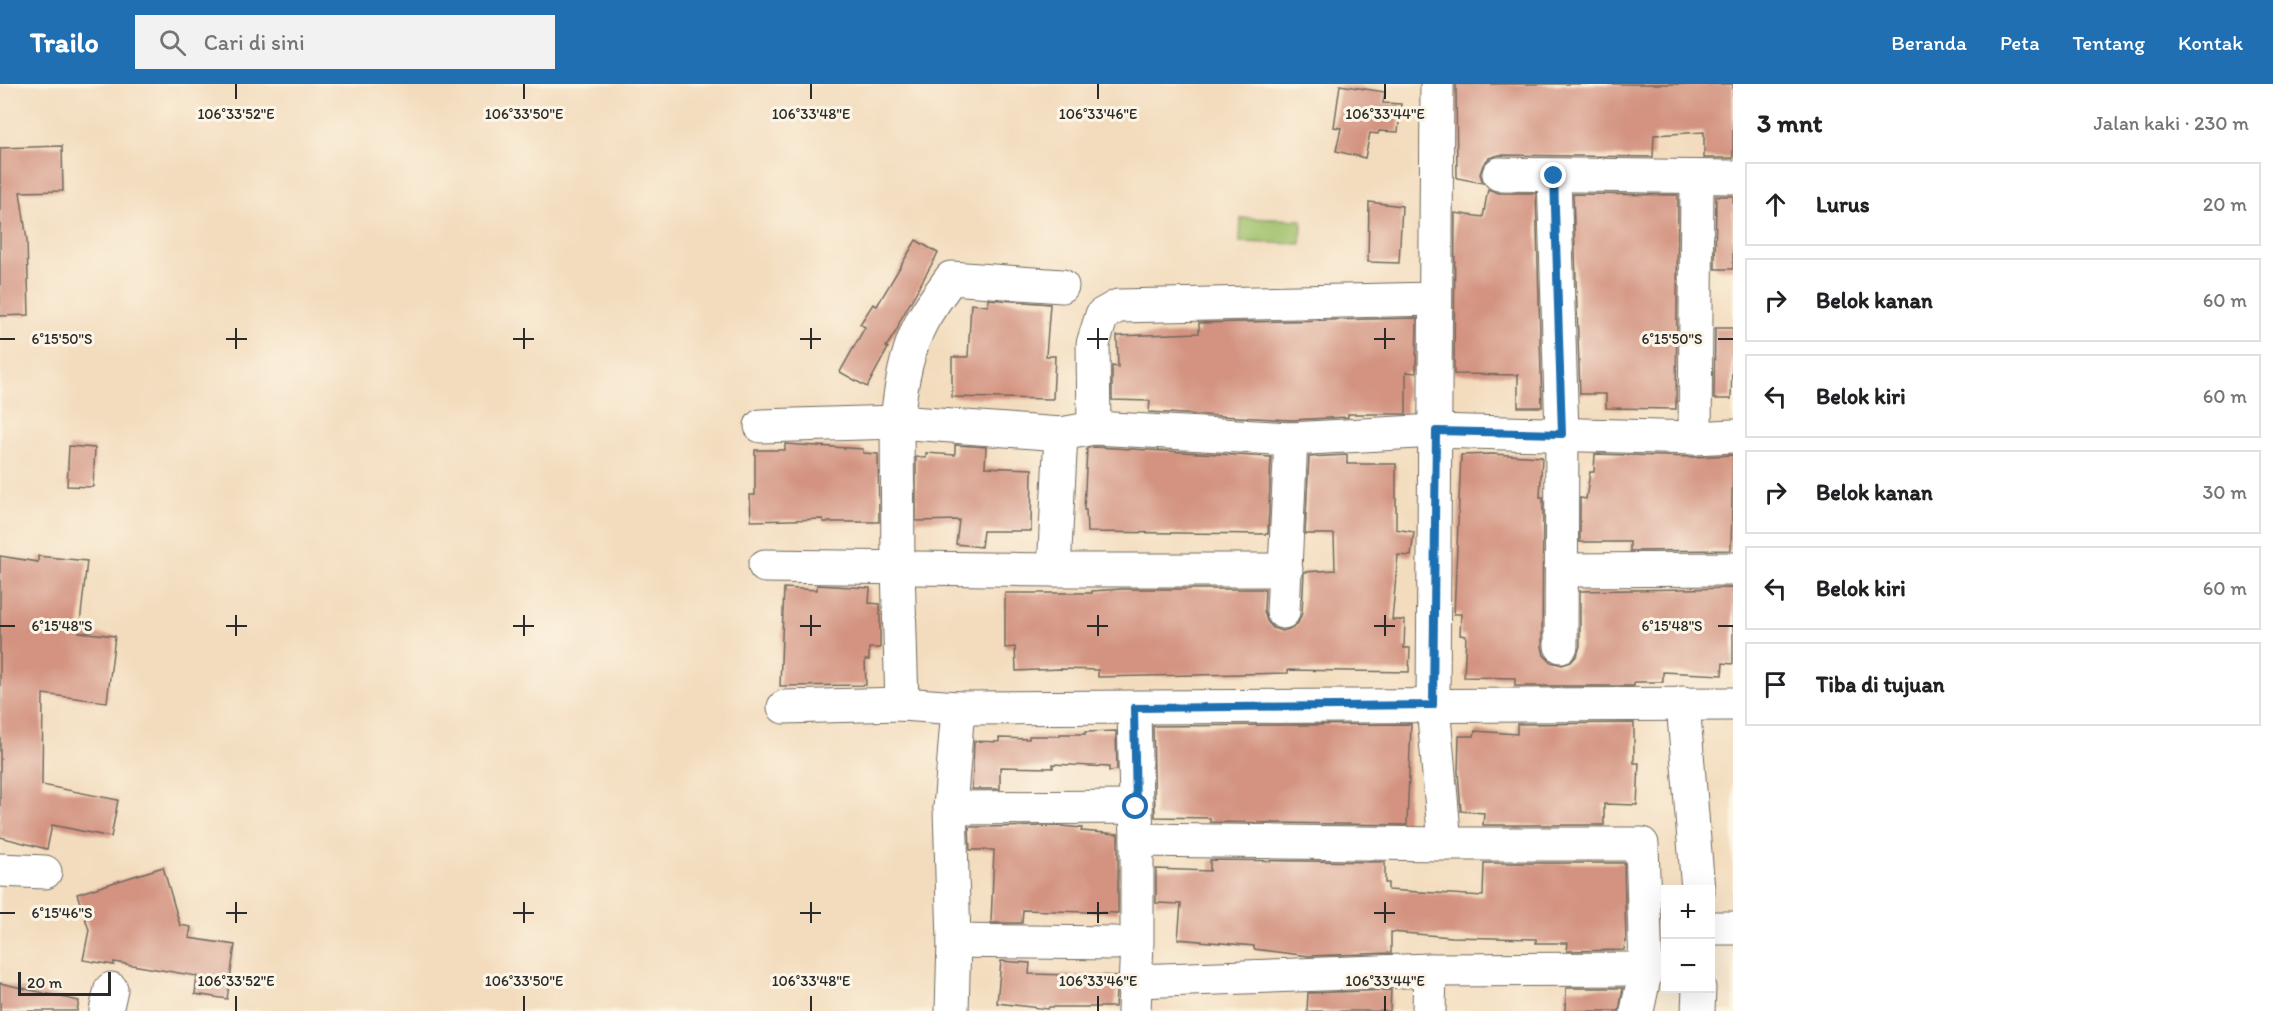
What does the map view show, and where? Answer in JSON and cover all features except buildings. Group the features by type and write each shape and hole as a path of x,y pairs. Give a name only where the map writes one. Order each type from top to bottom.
{"street":[{"path":"1437,84 1433,705 1445,844"},
{"path":"1499,174 1733,177"},
{"path":"1554,176 1562,434 1561,646"},
{"path":"1695,438 1697,177"},
{"path":"902,704 897,422 910,351 922,322 951,278 1062,286"},
{"path":"1094,428 1093,344 1102,315 1118,306 1435,299"},
{"path":"761,426 897,422 1061,434 1094,428 1291,439 1436,431 1695,438 1733,436"},
{"path":"1054,570 1061,434"},
{"path":"1282,612 1286,570 1291,439"},
{"path":"765,566 1286,570"},
{"path":"1562,570 1733,569"},
{"path":"1683,703 1698,885"},
{"path":"784,707 902,704 958,708 1733,704"},
{"path":"952,1011 954,940 950,808 958,708"},
{"path":"1134,708 1137,840 1135,996 1430,970 1646,969"},
{"path":"950,808 1136,807"},
{"path":"1137,840 1642,844 1646,969 1637,1011"},
{"path":"0,870 45,872"},
{"path":"1715,928 1733,928"},
{"path":"954,940 1115,943"},
{"path":"1429,1011 1430,970"},
{"path":"1698,1011 1699,993"}],"green space":[{"path":"1241,218 1302,220 1301,244 1240,242"}],"route":[{"path":"1136,807 1134,708 1433,705 1436,431 1562,434 1554,176"}]}
